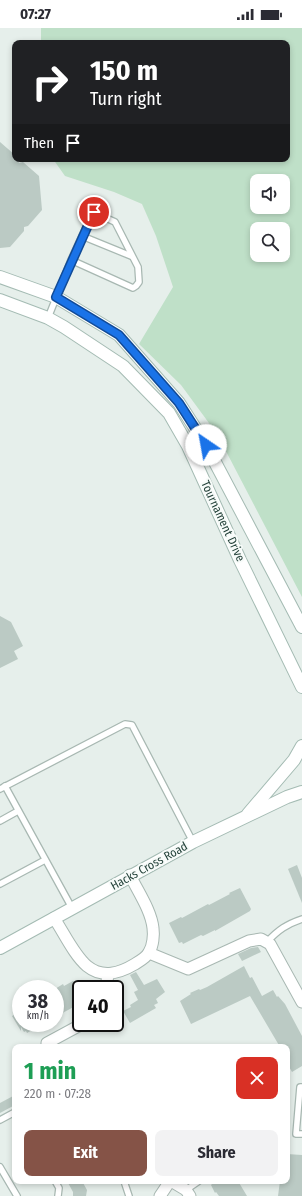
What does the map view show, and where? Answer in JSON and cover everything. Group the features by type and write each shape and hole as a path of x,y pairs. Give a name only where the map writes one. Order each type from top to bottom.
{"street":[{"name":"Tournament Drive","path":"0,277 56,297 119,335 179,403 206,445 302,628"},
{"name":"Tournament Drive","path":"0,300 48,318 124,366 169,413 188,446 240,560 302,687"},
{"path":"245,817 294,760 302,746"},
{"name":"Hacks Cross Road","path":"0,948 193,842 287,797 302,792"},
{"path":"54,918 77,954 87,966 94,971 108,974 118,973 129,968 142,960 149,953 154,929 149,913 130,876"},
{"path":"149,953 188,969 249,941 261,939 270,944 302,1002"},
{"path":"107,980 108,974"},
{"path":"48,1044 72,1030"},
{"path":"160,1196 168,1184"},
{"path":"174,1184 188,1193"}],"lane":[{"path":"48,318 71,260 94,212 115,222 138,267 139,282 133,288 71,260"},
{"path":"82,236 132,256"},
{"path":"72,908 18,811 2,788 126,724 132,725 193,842"},
{"path":"0,820 18,811"},
{"path":"0,884 45,860"},
{"path":"267,942 277,931 302,919"},
{"path":"302,1087 300,1087 296,1134 302,1134"},
{"path":"0,1120 12,1114"},
{"path":"0,1167 17,1196"},
{"path":"57,1184 59,1188 58,1196"},
{"path":"125,1184 129,1196"},
{"path":"188,1193 196,1184"}],"green space":[{"path":"41,28 302,28 302,597 217,434 181,385 139,344 173,287 156,236 142,204 114,192 65,176 55,162 290,162 290,40 41,40"}],"building":[{"path":"0,142 12,152 12,162 23,162 39,176 42,210 28,226 24,227 24,231 10,247 0,248"},
{"path":"0,616 11,622 23,646 14,651 18,659 0,668"},
{"path":"297,865 302,878 302,903 288,869"},
{"path":"240,888 251,909 250,911 215,931 203,936 201,935 183,944 182,942 179,943 169,923 208,904 209,905"},
{"path":"258,947 261,952 242,961 238,954 251,948"},
{"path":"244,966 250,978 252,977 262,996 273,990 277,997 278,996 285,1004 302,1036 302,1066 292,1072 290,1068 290,1044 278,1044 250,996 191,1024 180,1001 191,994 190,993 207,987"},
{"path":"136,972 144,985 157,979 165,992 156,999 158,1003 154,1005 156,1008 130,1023 124,1010 131,1007 130,1005 138,1000 134,992 138,990 130,975"},
{"path":"72,982 72,1008 64,1012 64,986"},
{"path":"12,1097 12,1107 0,1113 0,1103"},
{"path":"290,1154 302,1155 302,1196 278,1196 280,1184 290,1184"},
{"path":"69,1184 84,1184 87,1190 86,1196 73,1196 73,1192"},
{"path":"240,1184 247,1196 219,1196 216,1192 215,1193 211,1185"}],"route":[{"path":"94,212 71,260 56,297 119,335 179,403 206,445"}]}
